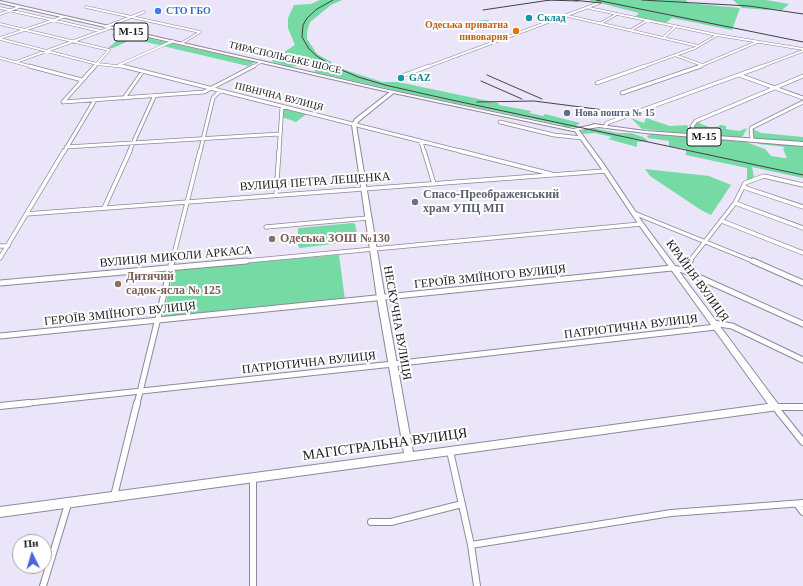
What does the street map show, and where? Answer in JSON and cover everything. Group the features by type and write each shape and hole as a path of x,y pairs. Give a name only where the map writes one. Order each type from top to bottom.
{"street":[{"name":"ТИРАСПОЛЬСЬКЕ ШОСЕ","path":"0,2 393,92 566,129 575,129"},
{"path":"399,77 589,8 599,3"},
{"path":"0,14 19,7"},
{"path":"86,7 198,30 200,32 182,43"},
{"path":"0,8 51,21 100,31"},
{"path":"589,8 803,50"},
{"path":"105,27 144,12"},
{"path":"601,23 617,14"},
{"path":"567,16 698,46"},
{"path":"0,39 63,17"},
{"path":"631,30 648,20"},
{"path":"0,24 109,50 63,102 201,92 212,88 261,62"},
{"path":"663,38 676,26"},
{"path":"16,62 110,28"},
{"path":"597,83 698,46 717,34"},
{"name":"ПІВНІЧНА ВУЛИЦЯ","path":"0,39 96,64 119,65 144,71 553,175"},
{"path":"119,65 173,41"},
{"path":"622,93 702,65 759,41"},
{"path":"605,127 607,123 803,50"},
{"path":"675,55 702,65"},
{"path":"0,58 82,80"},
{"path":"124,98 144,71"},
{"path":"738,75 803,98"},
{"path":"698,136 692,126 696,121 803,76"},
{"path":"114,496 172,268 213,98 220,90"},
{"path":"354,125 357,120 393,92"},
{"path":"104,208 155,95"},
{"path":"0,258 95,100"},
{"path":"752,140 751,128 803,102"},
{"path":"276,194 282,106"},
{"path":"500,122 554,135 582,138"},
{"name":"НЕСКУЧНА ВУЛИЦЯ","path":"354,125 373,250 409,456"},
{"name":"М-15","path":"575,129 597,126 645,132 803,144"},
{"name":"КРАЙНЯ ВУЛИЦЯ","path":"575,129 672,268 775,407 803,442"},
{"path":"66,147 279,134"},
{"path":"421,142 434,184"},
{"name":"ВУЛИЦЯ ПЕТРА ЛЕЩЕНКА","path":"26,214 276,194 605,171"},
{"path":"683,270 735,203 745,183 764,176 803,185"},
{"path":"743,187 803,207"},
{"path":"735,203 803,228"},
{"path":"634,213 706,241 803,283"},
{"path":"266,227 368,218"},
{"path":"722,221 803,252"},
{"name":"ВУЛИЦЯ МИКОЛИ АРКАСА","path":"0,283 373,250 641,224"},
{"path":"0,246 8,246"},
{"name":"ГЕРОЇВ ЗМІЇНОГО ВУЛИЦЯ","path":"0,336 672,268 683,270 803,324"},
{"name":"ПАТРІОТИЧНА ВУЛИЦЯ","path":"0,406 392,364 714,325 732,326 803,360"},
{"path":"775,407 803,407"},
{"name":"МАГІСТРАЛЬНА ВУЛИЦЯ","path":"0,512 775,407"},
{"path":"450,451 471,545 478,586"},
{"path":"249,586 253,586 253,477"},
{"path":"43,586 69,502"},
{"path":"471,545 671,513 800,503 803,512"},
{"path":"371,522 391,522 462,504"}],"green space":[{"path":"320,0 342,0 331,5 310,22 307,32 307,39 317,54 345,70 382,82 398,82 498,103 499,105 531,111 530,113 543,116 545,114 580,123 574,127 564,127 562,125 315,72 314,68 317,66 311,66 308,63 291,67 273,62 272,60 295,45 288,28 288,18 294,5 311,4"},
{"path":"588,0 686,0 688,3 740,8 732,30 672,18 666,23 635,17 639,13"},
{"path":"733,0 766,0 789,4 782,10 742,8"},
{"path":"488,20 499,28 468,27 463,22"},
{"path":"120,32 255,62 248,66 133,39 113,48 107,49 120,38 111,35"},
{"path":"283,107 308,113 296,122 282,117"},
{"path":"631,118 644,123 646,118 670,126 687,125 690,132 682,133 642,129"},
{"path":"701,121 699,123 709,127 717,127 721,125 726,126 726,129 739,131 747,128 743,136 738,138 699,134 693,126"},
{"path":"592,128 618,133 631,133 643,137 648,141 637,142 637,147 608,139 612,137 595,133 580,134 582,131"},
{"path":"753,129 761,133 803,137 803,143 754,140 751,132"},
{"path":"651,134 743,141 765,149 771,156 784,158 787,158 783,149 785,147 759,144 756,142 803,145 803,178 752,167 754,177 747,180 747,168 686,155 686,149 669,146 669,141 648,138 647,136"},
{"path":"645,169 709,176 731,185 711,215 650,176"},
{"path":"355,224 358,238 356,241 300,248 298,246 299,228"},
{"path":"339,255 345,300 163,317 174,269"}],"railway":[{"path":"333,0 317,9 307,18 303,25 302,37 309,49 318,57 335,67 358,77 385,85 447,99 803,175"},
{"path":"483,10 549,0"},
{"path":"549,0 578,1"},
{"path":"573,0 601,3"},
{"path":"596,0 803,42"},
{"path":"642,0 749,6 803,14"},
{"path":"487,75 542,99"},
{"path":"481,81 522,99"},
{"path":"477,102 534,101 604,110"}],"place":[{"name":"СТО ГБО","path":"158,11"},
{"name":"Склад","path":"529,18"},
{"name":"Одеська приватна пивоварня","path":"516,31"},
{"name":"GAZ","path":"401,78"},
{"name":"Нова пошта № 15","path":"567,113"},
{"name":"Спасо-Преображенський храм УПЦ МП","path":"415,202"},
{"name":"Одеська ЗОШ №130","path":"272,239"},
{"name":"Дитячий садок-ясла № 125","path":"118,284"}]}
